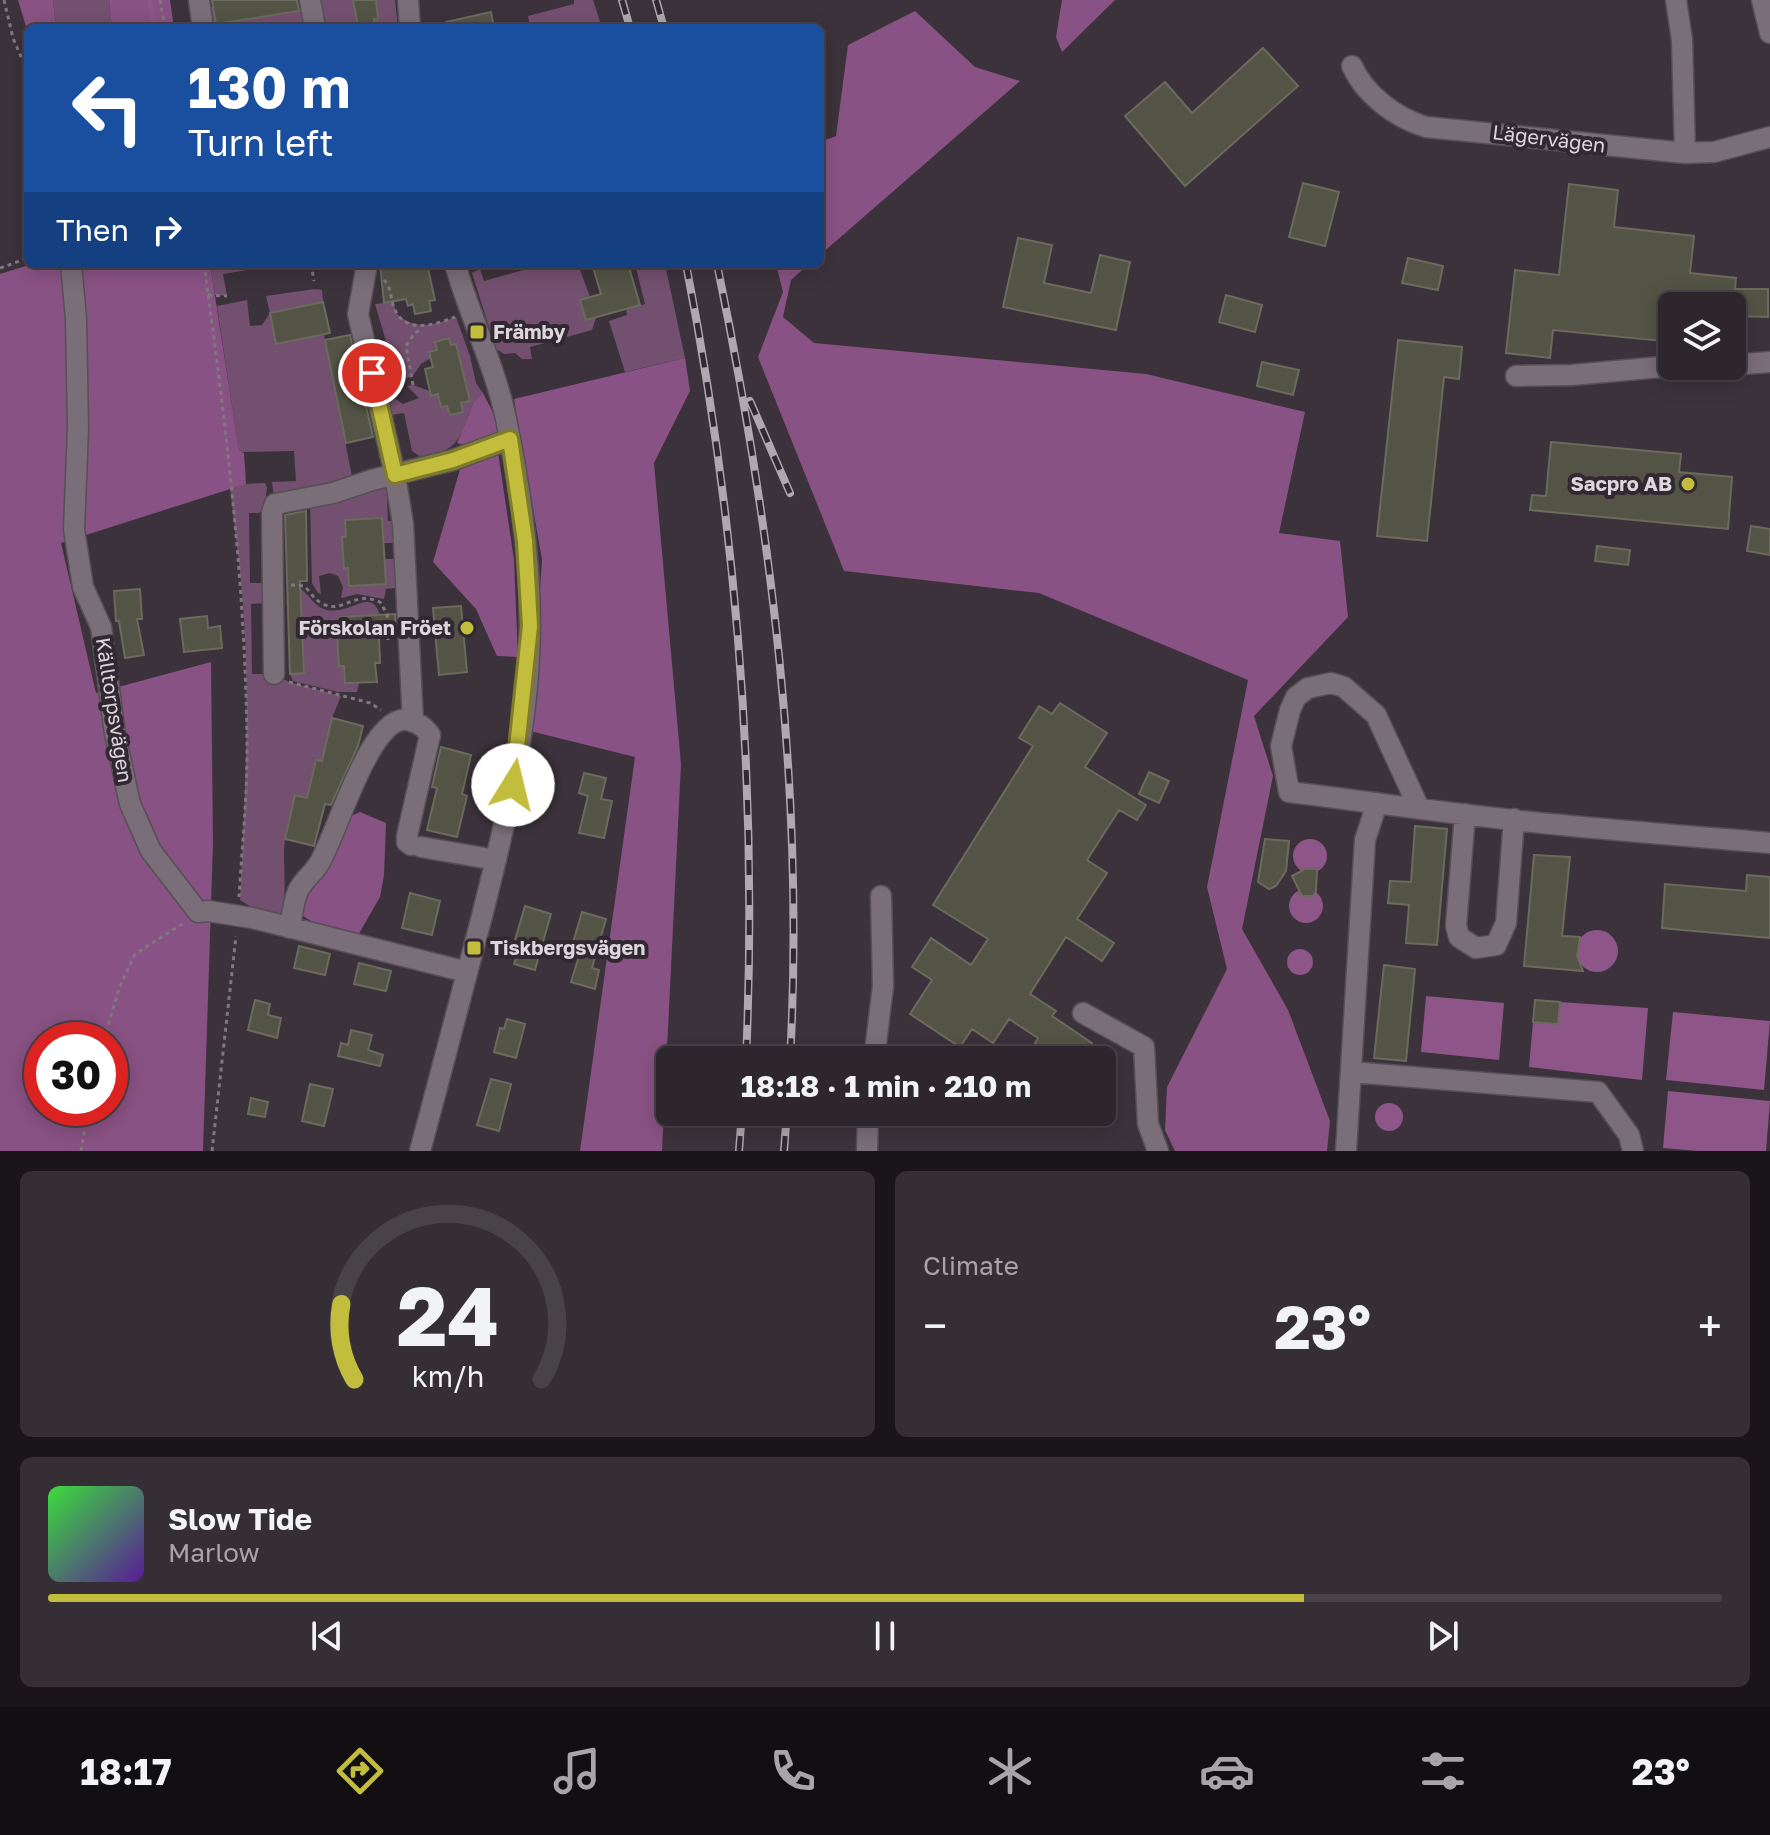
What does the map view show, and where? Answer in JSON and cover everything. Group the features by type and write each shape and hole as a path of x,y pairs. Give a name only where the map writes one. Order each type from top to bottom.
{"street":[{"path":"199,0 202,24"},
{"path":"310,0 314,24"},
{"path":"408,0 410,24"},
{"path":"1676,0 1682,40 1685,153"},
{"path":"1762,0 1770,33"},
{"name":"Lägervägen","path":"1352,66 1360,82 1395,113 1426,127 1685,153 1714,152 1770,137"},
{"name":"Källtorpsvägen","path":"71,268 76,319 78,428 74,529 83,587 101,627 115,734 130,804 151,851 198,912"},
{"path":"367,268 358,314 395,475 403,524 410,645 405,721"},
{"path":"420,1151 496,860 517,760 530,639 525,541 510,439 495,378 456,268"},
{"path":"1746,364 1770,362"},
{"path":"1516,376 1658,367"},
{"path":"274,674 272,513 275,504 333,493 453,460 510,439"},
{"path":"1419,808 1376,715 1344,687 1331,683 1308,688 1296,697 1281,746 1289,792 1465,814 1770,843"},
{"path":"290,928 297,893 302,882 319,863 368,752 383,733 405,721 425,727 430,735 407,842 496,860"},
{"path":"1346,1151 1365,840 1377,803"},
{"path":"1465,814 1456,926 1459,937 1476,948 1496,945 1506,923 1514,819"},
{"path":"876,1046 883,986 881,896"},
{"path":"198,912 238,916 467,972"},
{"path":"1083,1013 1144,1047 1148,1124 1158,1151"},
{"path":"1351,1072 1598,1092 1629,1135 1633,1151"},
{"path":"867,1151 868,1126"}],"path":[{"path":"4,0 13,38 24,64"},
{"path":"160,0 164,24"},
{"path":"0,268 24,259"},
{"path":"205,268 222,396 242,611 247,752 238,916 212,1151"},
{"path":"312,268 314,281"},
{"path":"367,268 387,282 397,314 409,323 425,326"},
{"path":"208,295 227,296"},
{"path":"413,385 406,346 414,334 425,326 470,312"},
{"path":"273,587 304,586 314,598 330,606 341,606 357,598 375,600 385,610 389,646 410,645"},
{"path":"274,674 289,682 370,703 405,721"},
{"path":"109,1022 119,988 135,954 198,912"},
{"path":"81,1151 85,1126"}],"shaded area":[{"path":"18,0 53,0 56,24 25,24"},
{"path":"53,0 109,0 112,24 56,24"},
{"path":"109,0 170,0 173,24 112,24"},
{"path":"318,0 353,0 358,24 323,24"},
{"path":"376,0 395,0 398,24 373,24 374,19 378,18"},
{"path":"574,0 593,0 601,24 529,24 528,16 574,4"},
{"path":"1062,0 1115,0 1062,52 1056,37"},
{"path":"213,7 216,24 211,24 209,8"},
{"path":"302,10 305,24 216,24"},
{"path":"915,11 975,67 1020,81 824,252 824,140 836,136 848,45"},
{"path":"24,266 211,268 239,451 244,453 246,484 61,543 96,693 211,662 213,843 203,1151 0,1151 0,274"},
{"path":"211,268 259,268 223,274 227,296 215,295"},
{"path":"579,268 590,297 580,300 586,320 596,318 592,330 530,347 532,359 522,359 515,353 504,354 496,349 472,273 480,269 484,281 523,270"},
{"path":"636,268 666,268 685,358 625,372 609,321 627,315 626,309 645,304"},
{"path":"777,268 804,268 791,280 783,317 814,343 1146,374 1305,412 1279,533 1340,541 1348,617 1254,716 1273,776 1242,929 1288,1010 1330,1121 1327,1151 1175,1151 1165,1130 1167,1087 1227,969 1207,887 1248,680 1039,593 844,571 758,357 783,292"},
{"path":"322,290 323,302 270,313 266,296"},
{"path":"247,300 250,326 262,325 270,313 276,344 324,335 354,487 275,504 272,482 296,481 294,451 239,452 217,306"},
{"path":"393,302 397,314 418,325 456,317 476,383 483,393 474,404 456,442 449,448 421,457 412,451 404,413 385,416 385,397 388,394 403,404 419,398 407,386 413,385 438,394 441,407 447,406 437,350 429,352 431,358 421,364 412,377 381,384 378,377 387,374 382,350 388,348 375,304"},
{"path":"685,358 690,391 654,463 681,764 667,1046 656,1046 656,1126 663,1126 662,1151 580,1151 635,757 530,731 542,560 514,399"},
{"path":"483,393 500,426 498,434 472,448 457,443 474,402"},
{"path":"498,452 514,560 518,657 497,656 476,609 433,562 463,459"},
{"path":"265,483 264,509 259,513 249,513 250,583 263,583 266,603 251,604 252,674 274,674 289,682 341,696 332,718 322,761 316,760 307,798 295,796 285,839 281,914 256,910 240,900 246,669 242,592 230,488"},
{"path":"381,485 389,489 396,499 387,500 388,521 398,521 398,543 383,543 377,537 376,518 345,520 346,537 342,537 344,568 348,568 350,586 380,584 384,559 401,559 403,587 386,589 384,599 357,594 341,598 343,587 338,576 330,573 319,576 321,594 318,593 312,583 310,504"},
{"path":"297,587 327,610 364,602 377,607 384,638 341,618 345,683 359,683 357,692 338,692 293,681 290,674 304,673 301,604 286,604 291,588"},
{"path":"360,812 386,823 380,897 357,937 314,923 303,916 300,907 329,866 349,817"},
{"path":"1310,839 1322,844 1327,856 1322,868 1310,873 1298,868 1293,856 1298,844"},
{"path":"1306,889 1318,894 1323,906 1318,918 1306,923 1294,918 1289,906 1294,894"},
{"path":"1597,930 1612,936 1618,951 1612,966 1597,972 1582,966 1576,951 1582,936"},
{"path":"1300,949 1309,953 1313,962 1309,971 1300,975 1291,971 1287,962 1291,953"},
{"path":"1426,996 1504,1003 1499,1060 1421,1052"},
{"path":"1560,1002 1648,1008 1642,1080 1529,1067 1533,1022 1558,1024"},
{"path":"1673,1012 1770,1021 1764,1090 1666,1080"},
{"path":"1668,1091 1770,1101 1766,1151 1663,1148"},
{"path":"1389,1103 1399,1107 1403,1117 1399,1127 1389,1131 1379,1127 1375,1117 1379,1107"}],"building":[{"path":"212,0 297,0 299,11 216,24"},
{"path":"353,0 376,0 378,19 374,19 375,24 358,24"},
{"path":"491,12 493,24 446,24"},
{"path":"1263,48 1298,86 1185,186 1125,116 1165,82 1192,113"},
{"path":"1303,183 1339,192 1325,246 1289,237"},
{"path":"1569,184 1618,190 1614,227 1694,236 1690,273 1736,278 1735,289 1768,289 1768,317 1746,316 1746,292 1658,292 1658,341 1553,330 1550,358 1506,353 1515,270 1559,275"},
{"path":"1018,238 1052,245 1044,283 1091,293 1100,255 1130,262 1116,330 1003,307"},
{"path":"1408,258 1443,266 1438,290 1402,283"},
{"path":"380,268 428,268 435,300 429,301 431,311 415,314 413,304 408,306 406,299 384,303"},
{"path":"593,268 629,268 640,305 586,320 580,300 601,294"},
{"path":"1226,295 1262,305 1255,332 1219,322"},
{"path":"323,302 330,333 276,344 270,313"},
{"path":"350,335 373,437 346,443 325,340"},
{"path":"449,338 451,345 456,344 470,401 461,403 463,412 450,415 447,406 441,407 438,394 431,396 425,369 433,367 429,352 437,350 435,342"},
{"path":"1398,340 1462,347 1459,379 1444,377 1427,541 1377,536"},
{"path":"1262,362 1299,370 1293,395 1257,386"},
{"path":"1551,442 1681,454 1679,472 1732,477 1728,529 1530,510 1532,495 1546,496"},
{"path":"306,511 307,581 300,581 304,673 290,674 285,515"},
{"path":"382,518 386,584 349,586 348,568 344,569 342,537 346,537 345,520"},
{"path":"1751,526 1770,529 1770,555 1747,551"},
{"path":"1597,546 1630,550 1628,565 1595,561"},
{"path":"140,589 142,619 137,619 144,655 125,658 119,621 116,621 114,591"},
{"path":"461,606 467,672 439,675 433,608"},
{"path":"395,614 396,637 379,638 380,663 375,663 377,682 345,683 344,666 339,666 337,634 342,634 341,617"},
{"path":"207,616 208,628 220,626 222,648 184,652 180,619"},
{"path":"1060,703 1107,733 1085,767 1146,805 1137,820 1119,810 1087,860 1107,873 1077,919 1114,943 1102,961 1066,937 1030,994 1056,1011 1052,1016 1092,1043 1090,1046 1040,1046 1035,1043 1038,1038 1009,1019 993,1043 972,1029 958,1046 910,1014 932,980 912,967 931,938 971,965 988,939 933,905 1033,746 1019,738 1039,706 1052,714"},
{"path":"332,718 363,726 358,746 331,805 325,804 314,846 285,839 295,795 307,798 316,760 322,761"},
{"path":"441,747 471,755 462,794 467,796 457,837 427,830 437,788 432,787"},
{"path":"1149,772 1169,781 1159,803 1139,794"},
{"path":"584,773 606,778 601,799 612,801 604,838 579,833 588,796 579,793"},
{"path":"1415,826 1447,829 1437,945 1406,943 1409,905 1388,903 1390,881 1411,882"},
{"path":"1265,839 1289,841 1286,871 1276,886 1269,889 1258,882"},
{"path":"1534,855 1570,857 1562,936 1580,937 1577,956 1583,971 1524,966"},
{"path":"1305,869 1317,869 1313,896 1302,896 1292,876"},
{"path":"1747,875 1770,877 1770,938 1662,928 1665,884 1746,891"},
{"path":"410,893 440,901 432,935 402,928"},
{"path":"525,906 551,914 535,970 514,964 519,949 513,947"},
{"path":"582,912 606,919 592,968 599,970 595,989 571,982 579,956 570,953"},
{"path":"299,946 330,954 325,975 294,968"},
{"path":"359,963 391,971 386,991 354,984"},
{"path":"1384,965 1415,969 1406,1061 1374,1058"},
{"path":"255,1000 270,1004 268,1015 281,1018 277,1038 248,1030"},
{"path":"1535,1000 1560,1002 1558,1024 1533,1022"},
{"path":"507,1019 525,1024 516,1058 494,1052 500,1028 504,1029"},
{"path":"351,1030 372,1035 368,1050 383,1055 380,1066 338,1056 341,1043 348,1045"},
{"path":"491,1079 511,1084 499,1131 477,1125"},
{"path":"310,1084 333,1089 324,1126 302,1121"},
{"path":"251,1098 268,1102 265,1117 248,1114"}],"waterway":[{"path":"150,0 154,24"}],"railway":[{"path":"622,0 629,24"},
{"path":"656,0 663,24"},
{"path":"687,268 719,461 740,660 749,860 746,1046"},
{"path":"718,268 753,461 779,660 793,860 790,1046"},
{"path":"750,401 790,493"},
{"path":"739,1151 741,1126"},
{"path":"784,1151 786,1126"}],"place":[{"name":"Främby","path":"477,332"},
{"name":"Sacpro AB","path":"1688,484"},
{"name":"Förskolan Fröet","path":"467,628"},
{"name":"Tiskbergsvägen","path":"474,948"}],"route":[{"path":"372,373 395,475 453,460 510,439 530,595 529,651 513,785"}]}
